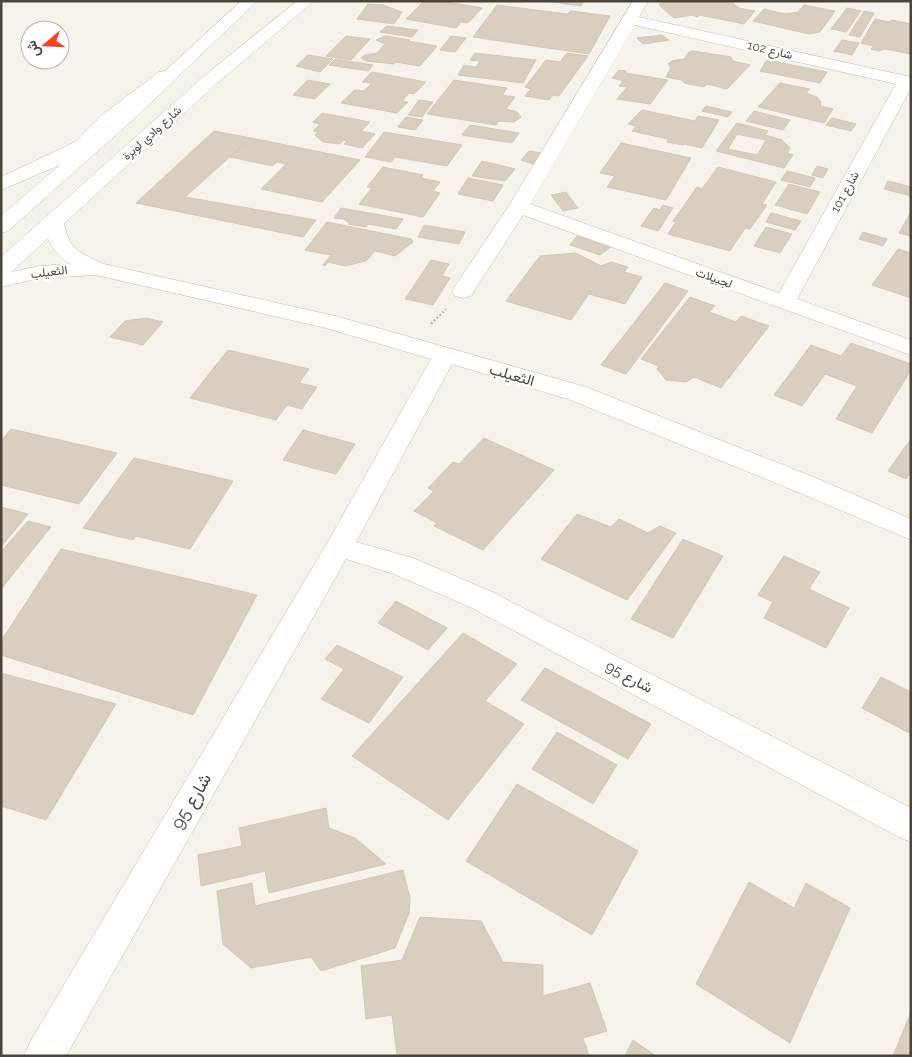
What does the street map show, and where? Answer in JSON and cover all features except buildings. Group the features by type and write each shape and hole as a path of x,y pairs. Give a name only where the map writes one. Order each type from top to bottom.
{"street":[{"path":"1,226 131,112 250,1"},
{"path":"209,81 285,1"},
{"name":"شارع وادي لوبرة","path":"1,269 209,81 307,1"},
{"path":"463,291 518,207 641,1"},
{"name":"شارع 102","path":"629,19 909,81"},
{"path":"1,184 82,146 108,119 175,70"},
{"name":"شارع 101","path":"784,303 909,81"},
{"name":"لجبيلات","path":"518,207 911,348"},
{"name":"الثعيلب","path":"54,222 55,236 63,249 77,260 97,268 332,322 577,393 802,483 911,530"},
{"name":"الثعيلب","path":"1,281 40,272 97,268"},
{"name":"شارع 95","path":"55,1052 445,355"},
{"name":"شارع 95","path":"339,547 404,566 480,599 911,826"}],"path":[{"path":"412,344 463,291"}]}
